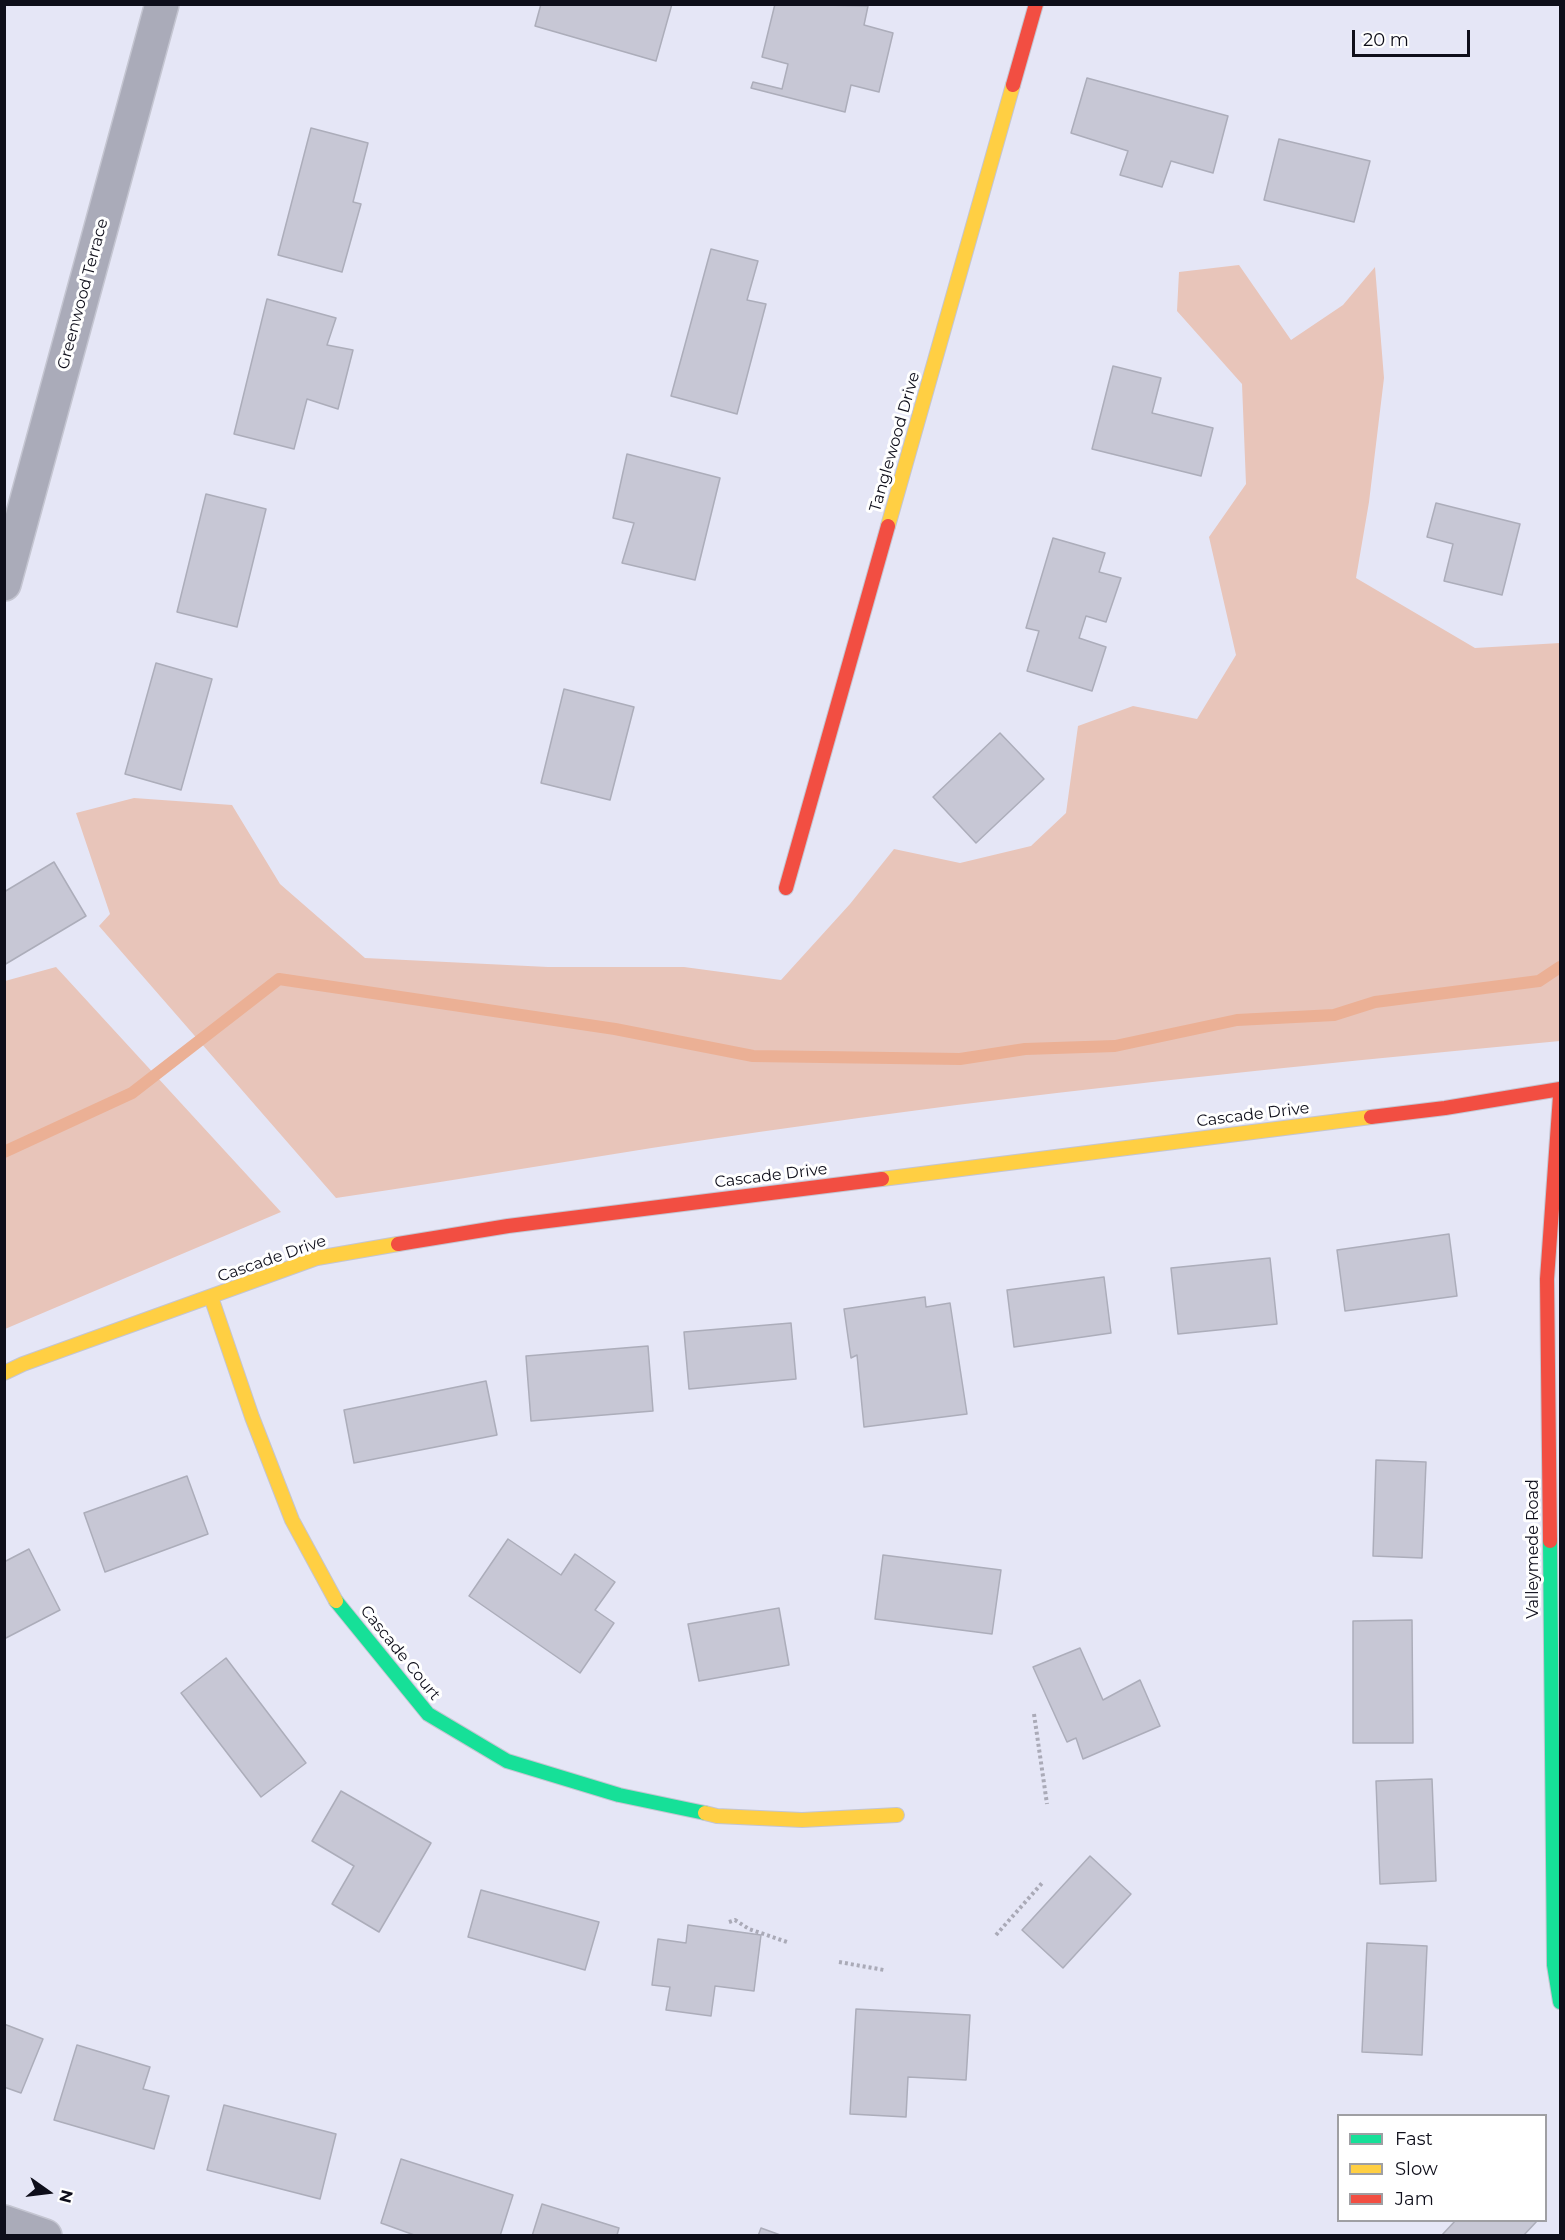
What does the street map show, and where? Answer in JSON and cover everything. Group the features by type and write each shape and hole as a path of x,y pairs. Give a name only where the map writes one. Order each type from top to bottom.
{"street":[{"name":"Greenwood Terrace","path":"4,584 162,4"},
{"name":"Tanglewood Drive","path":"786,888 1035,4"},
{"name":"Cascade Drive","path":"4,1373 317,1258 508,1226 1445,1108 1560,1089"},
{"name":"Valleymede Road","path":"1560,1095 1547,1279 1554,1965 1560,2002"},
{"name":"Cascade Court","path":"211,1298 252,1417 292,1520 338,1604 428,1714 507,1761 619,1795 717,1816 802,1820 897,1815"},
{"path":"4,2222 45,2235"}],"path":[{"path":"1034,1714 1047,1804"},
{"path":"996,1935 1043,1882"},
{"path":"729,1922 735,1920 749,1929 787,1942"},
{"path":"839,1962 884,1970"}],"shaded area":[{"path":"1239,265 1291,340 1343,305 1375,267 1384,378 1369,502 1356,578 1475,648 1560,643 1560,1041 1259,1070 959,1105 706,1140 336,1198 99,926 110,914 76,813 134,798 232,805 280,884 365,958 548,967 684,967 781,980 850,904 894,849 960,863 1031,846 1066,813 1078,726 1133,706 1197,719 1236,655 1209,537 1246,484 1242,384 1177,311 1179,272"},
{"path":"56,967 281,1212 5,1329 5,981"}],"building":[{"path":"541,4 672,4 656,61 535,26"},
{"path":"775,4 868,6 864,25 893,33 879,92 851,85 845,112 751,88 753,82 782,89 788,64 762,57"},
{"path":"1087,78 1228,116 1213,173 1171,161 1162,187 1120,175 1128,151 1071,133"},
{"path":"311,128 368,143 353,202 361,204 342,272 278,255"},
{"path":"1279,139 1370,161 1354,222 1264,200"},
{"path":"711,249 758,261 747,300 766,304 737,414 671,396"},
{"path":"267,299 336,318 327,345 353,350 338,409 307,399 294,449 234,434"},
{"path":"1113,366 1161,378 1152,413 1213,428 1201,476 1092,449"},
{"path":"627,454 720,478 695,580 622,563 634,523 613,518"},
{"path":"206,494 266,509 237,627 177,612"},
{"path":"1436,503 1520,524 1502,595 1444,581 1453,544 1427,537"},
{"path":"1053,538 1105,553 1099,572 1121,578 1106,622 1086,616 1079,638 1106,647 1092,691 1027,671 1039,631 1026,628"},
{"path":"156,663 212,679 181,790 125,774"},
{"path":"564,689 634,707 610,800 541,783"},
{"path":"1000,733 1044,779 976,843 933,797"},
{"path":"54,862 86,916 4,965 4,892"},
{"path":"1449,1234 1457,1296 1345,1311 1337,1250"},
{"path":"1270,1258 1277,1324 1178,1334 1171,1268"},
{"path":"1104,1277 1111,1333 1014,1347 1007,1290"},
{"path":"925,1297 926,1307 950,1303 967,1414 864,1427 857,1355 851,1358 844,1309"},
{"path":"791,1323 796,1379 689,1389 684,1332"},
{"path":"648,1346 653,1411 531,1421 526,1356"},
{"path":"486,1381 497,1435 354,1463 344,1410"},
{"path":"1376,1460 1426,1462 1422,1558 1373,1556"},
{"path":"187,1476 208,1534 105,1572 84,1513"},
{"path":"508,1539 561,1575 575,1554 615,1582 595,1610 614,1623 580,1673 469,1596"},
{"path":"29,1549 60,1610 4,1639 4,1562"},
{"path":"883,1555 1001,1570 992,1634 875,1619"},
{"path":"779,1608 789,1665 699,1681 688,1624"},
{"path":"1412,1620 1413,1743 1353,1743 1353,1621"},
{"path":"1080,1648 1103,1700 1140,1680 1160,1726 1083,1759 1076,1738 1067,1742 1033,1667"},
{"path":"226,1658 306,1763 261,1797 181,1693"},
{"path":"1432,1779 1436,1881 1380,1884 1376,1781"},
{"path":"341,1791 431,1843 379,1932 332,1904 354,1866 312,1841"},
{"path":"1090,1856 1131,1894 1063,1968 1022,1930"},
{"path":"481,1890 599,1922 585,1970 468,1937"},
{"path":"688,1925 761,1935 754,1991 715,1986 711,2016 666,2010 670,1987 652,1985 658,1939 686,1943"},
{"path":"1367,1943 1427,1946 1422,2055 1362,2052"},
{"path":"856,2009 970,2015 966,2080 908,2077 906,2117 850,2114"},
{"path":"4,2024 43,2039 21,2093 4,2087"},
{"path":"77,2045 150,2067 143,2089 169,2096 154,2149 54,2120"},
{"path":"224,2105 336,2134 320,2199 207,2170"},
{"path":"401,2159 513,2195 500,2236 417,2236 381,2223"},
{"path":"542,2204 619,2228 617,2235 620,2236 532,2236"},
{"path":"1454,2222 1536,2222 1523,2236 1441,2236"},
{"path":"761,2228 783,2236 758,2236"}],"waterway":[{"path":"4,1152 132,1093 279,979 615,1029 753,1056 960,1059 1025,1049 1115,1046 1237,1020 1334,1015 1375,1002 1539,981 1560,967"}],"traffic: fast":[{"path":"1550,1541 1554,1965 1560,2002"},
{"path":"336,1601 428,1714 507,1761 619,1795 705,1813"}],"traffic: slow":[{"path":"888,526 1013,85"},
{"path":"882,1179 1371,1117"},
{"path":"4,1373 23,1364 317,1258 398,1244"},
{"path":"211,1297 252,1417 292,1520 336,1601"},
{"path":"705,1813 717,1816 802,1820 897,1815"}],"traffic: jam":[{"path":"1013,85 1036,4"},
{"path":"786,888 888,526"},
{"path":"1371,1117 1445,1108 1560,1089"},
{"path":"1550,1541 1547,1279 1560,1096"},
{"path":"398,1244 508,1226 882,1179"}]}
